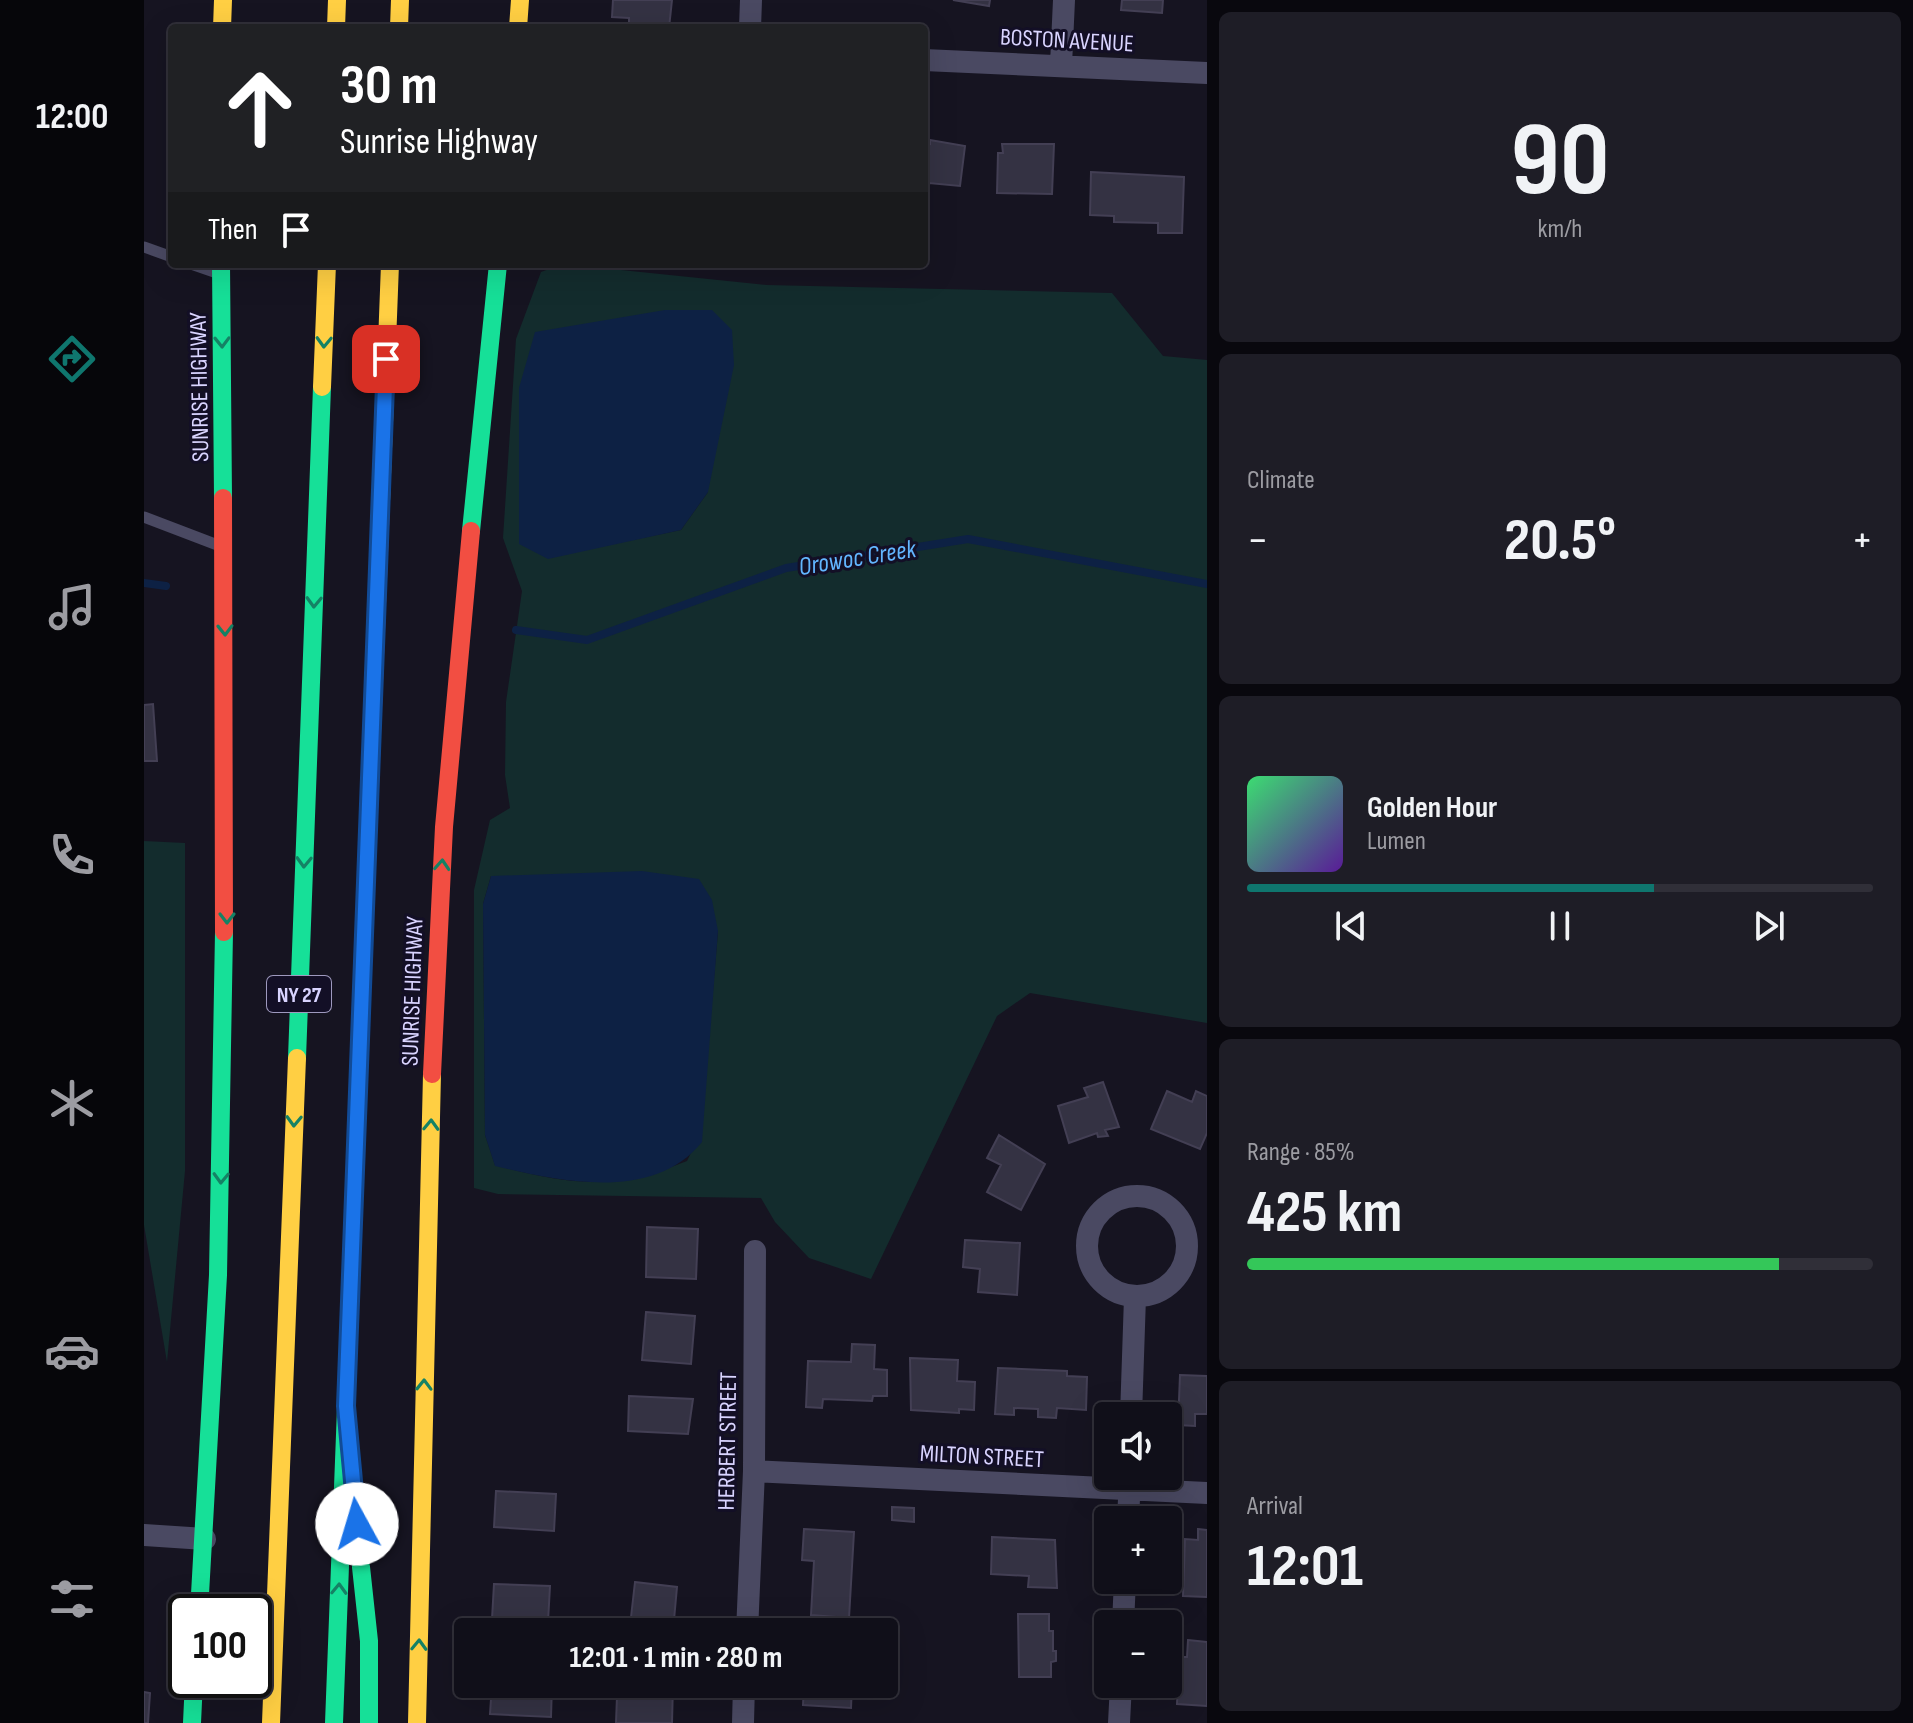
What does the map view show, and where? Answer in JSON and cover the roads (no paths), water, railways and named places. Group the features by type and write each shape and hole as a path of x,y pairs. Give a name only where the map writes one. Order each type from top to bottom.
{"main road":[{"path":"222,24 223,0"},
{"path":"336,24 337,0"},
{"path":"399,24 400,0"},
{"path":"518,24 520,0"},
{"name":"NY 27","path":"271,1723 327,268"},
{"name":"SUNRISE HIGHWAY","path":"334,1723 390,268"},
{"name":"SUNRISE HIGHWAY","path":"417,1723 429,1180 440,898 451,744 498,268"},
{"name":"SUNRISE HIGHWAY","path":"200,1594 226,1041 221,269"},
{"path":"346,1406 369,1641 369,1723"},
{"path":"192,1723 193,1698"}],"street":[{"path":"750,24 751,0"},
{"path":"1061,65 1064,0"},
{"name":"BOSTON AVENUE","path":"928,60 1207,73"},
{"path":"1139,1194 1169,1206 1186,1232 1185,1264 1165,1288 1135,1297 1105,1286 1088,1259 1089,1228 1109,1203 1139,1194"},
{"name":"HERBERT STREET","path":"748,1618 754,1471 755,1251"},
{"path":"1131,1402 1135,1297"},
{"name":"MILTON STREET","path":"754,1471 1094,1482"},
{"name":"MILTON STREET","path":"1182,1490 1207,1493"},
{"path":"144,1535 205,1539"},
{"path":"743,1723 744,1698"},
{"path":"1119,1723 1120,1698"}],"lane":[{"path":"144,247 168,256"},
{"path":"144,517 224,548"}],"water":[{"path":"665,310 712,310 732,330 734,365 708,492 681,530 548,559 519,544 519,388 535,332"},
{"path":"642,871 699,879 712,900 718,931 702,1142 682,1161 659,1173 633,1180 577,1181 495,1166 485,1135 483,904 491,876"}],"waterway":[{"name":"Orowoc Creek","path":"516,630 587,640 786,568 968,539 1207,584"},
{"name":"Orowoc Creek","path":"144,583 166,586"}]}
